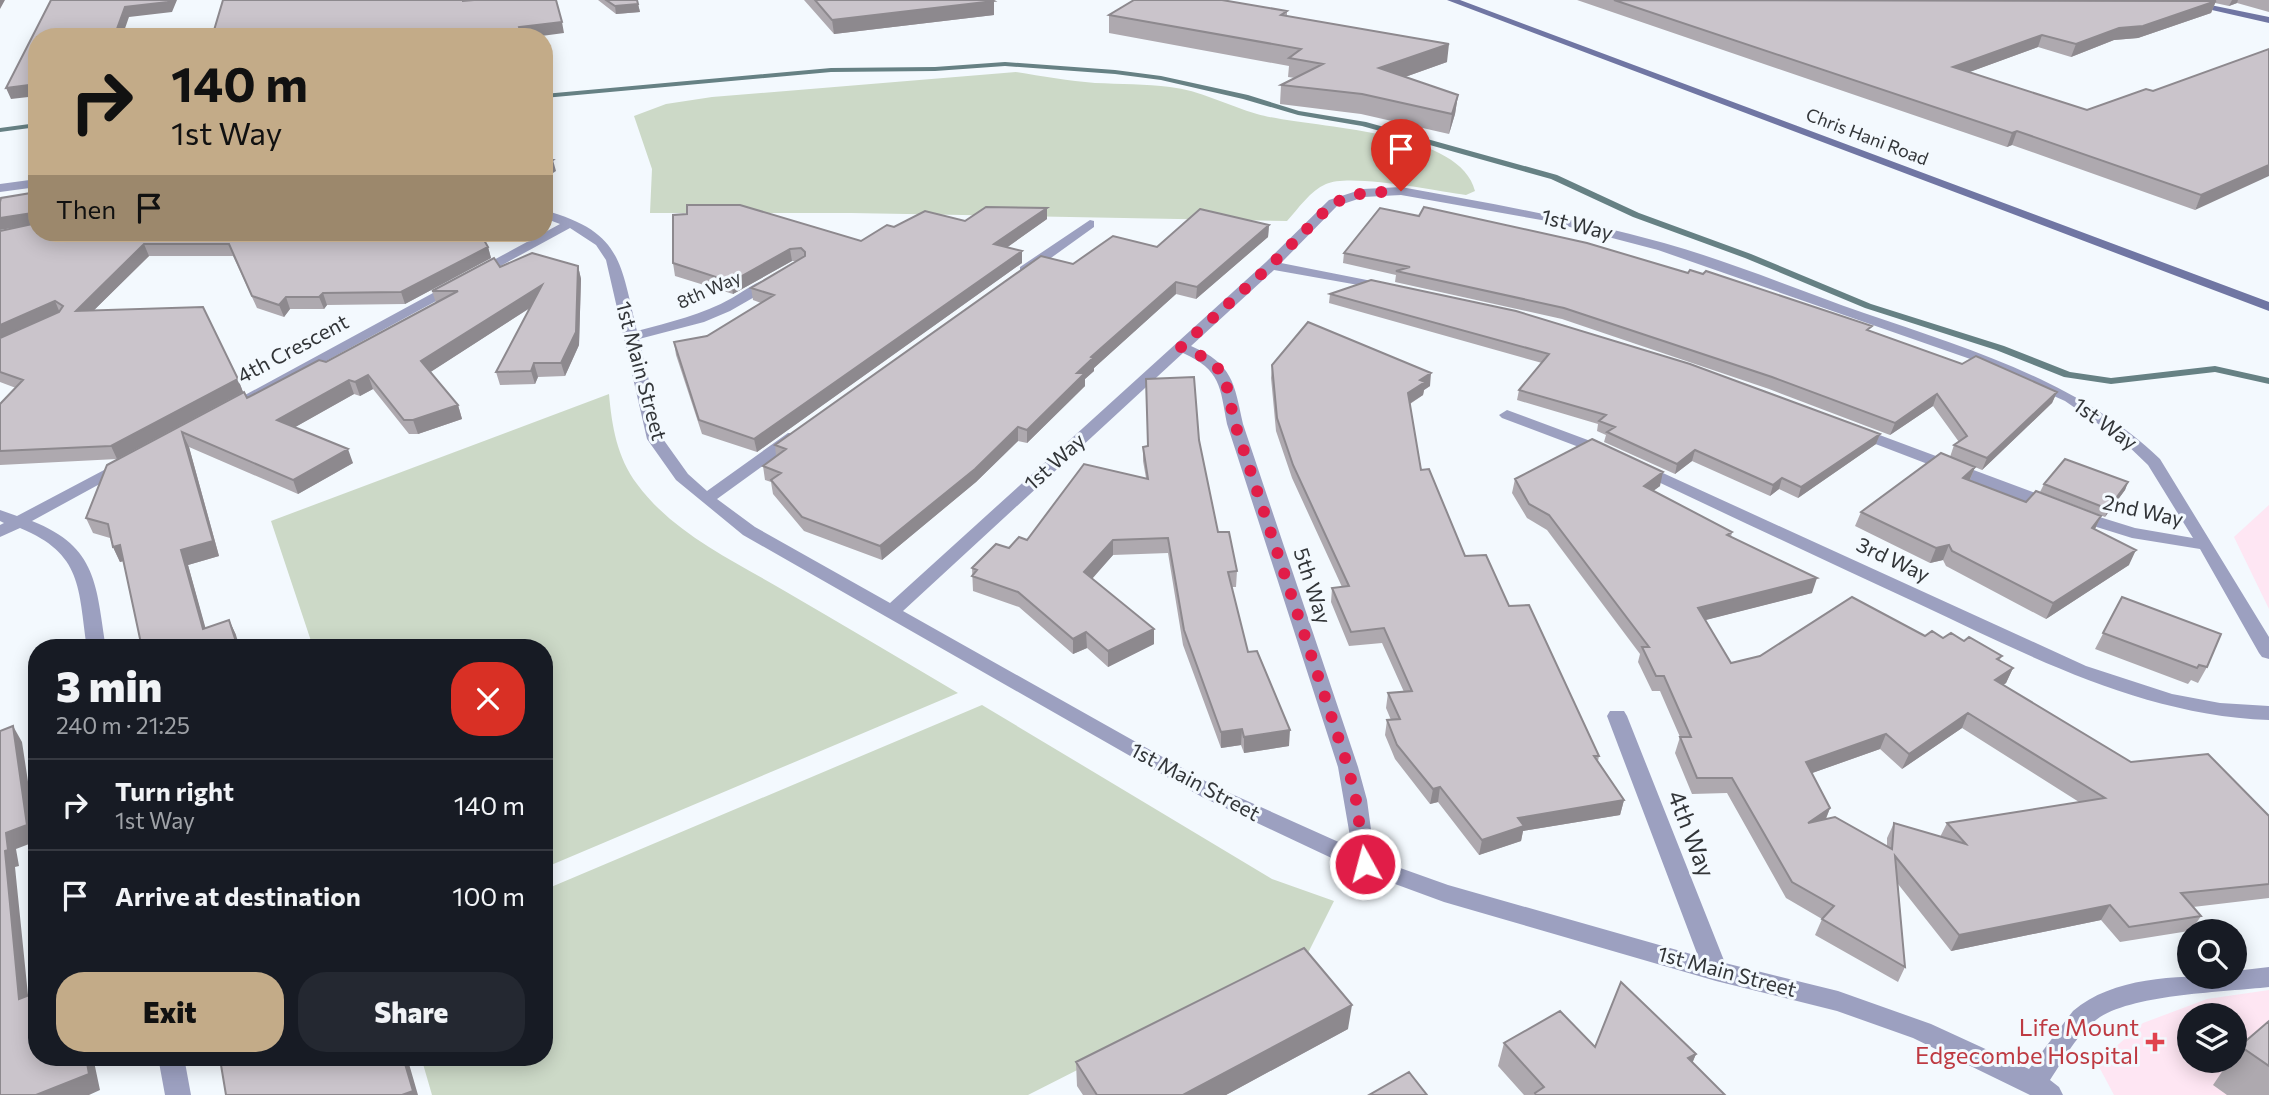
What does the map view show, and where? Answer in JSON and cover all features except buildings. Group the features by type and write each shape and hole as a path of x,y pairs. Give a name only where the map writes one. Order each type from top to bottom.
{"main road":[{"name":"Chris Hani Road","path":"1452,0 2269,307"},
{"path":"2172,0 2269,20"}],"street":[{"path":"0,188 28,184"},
{"name":"1st Way","path":"891,612 1271,265 1333,203 1345,197 1384,191 1425,194 1548,217 1663,247 1981,358 2070,398 2102,418 2154,462 2269,653"},
{"name":"1st Main Street","path":"553,218 592,233 606,246 613,260 655,439 682,477 749,531 1209,792 1365,864 1444,893 1716,971 1838,1001 1922,1031 2042,1089"},
{"name":"4th Crescent","path":"553,233 569,224"},
{"path":"1011,280 1090,224"},
{"name":"4th Crescent","path":"214,416 536,242"},
{"path":"1271,265 1399,290"},
{"name":"8th Way","path":"630,337 699,319 725,308 788,272"},
{"name":"5th Way","path":"1181,347 1216,364 1223,373 1235,424 1348,767 1356,800 1365,864"},
{"name":"3rd Way","path":"1507,415 1596,447 2079,671 2129,690 2187,706 2237,713 2269,713"},
{"path":"706,499 808,426"},
{"name":"2nd Way","path":"1848,428 2103,525 2132,533 2206,545"},
{"path":"0,532 140,456"},
{"path":"0,515 63,543 76,558 84,580 95,639"},
{"name":"4th Way","path":"1617,716 1716,971"},
{"path":"2042,1089 2066,1035 2092,1009 2126,995 2269,976"},
{"path":"173,1066 178,1095"}],"shaded area":[{"path":"2269,505 2269,609 2234,537"},
{"name":"Life Mount Edgecombe Hospital","path":"2269,990 2269,1095 2114,1095 2097,1063 2143,1023 2177,1010 2177,1073 2247,1073 2247,1003 2196,1003"}],"green space":[{"path":"1016,72 1085,82 1181,89 1257,114 1380,134 1442,154 1463,170 1475,191 1466,195 1373,182 1338,181 1315,191 1287,221 851,213 650,213 652,169 634,116 666,104 712,97"},
{"path":"609,394 614,430 630,474 668,517 704,544 958,693 553,864 553,639 310,639 271,521"},
{"path":"982,705 1272,879 1334,901 1308,953 1028,1095 432,1095 424,1066 553,1066 553,886"}],"waterway":[{"path":"553,95 831,70 935,69 1005,64 1161,78 1245,97 1298,113 1363,124 1554,177 1636,215 1748,256 1868,306 2000,348 2068,375 2111,381 2215,369 2269,381"},
{"path":"0,130 28,126"}],"place":[{"name":"Life Mount Edgecombe Hospital","path":"2155,1042"}],"route":[{"path":"1365,864 1356,800 1348,767 1235,424 1223,373 1216,364 1181,347 1271,265 1333,203 1363,193 1401,191"}]}
